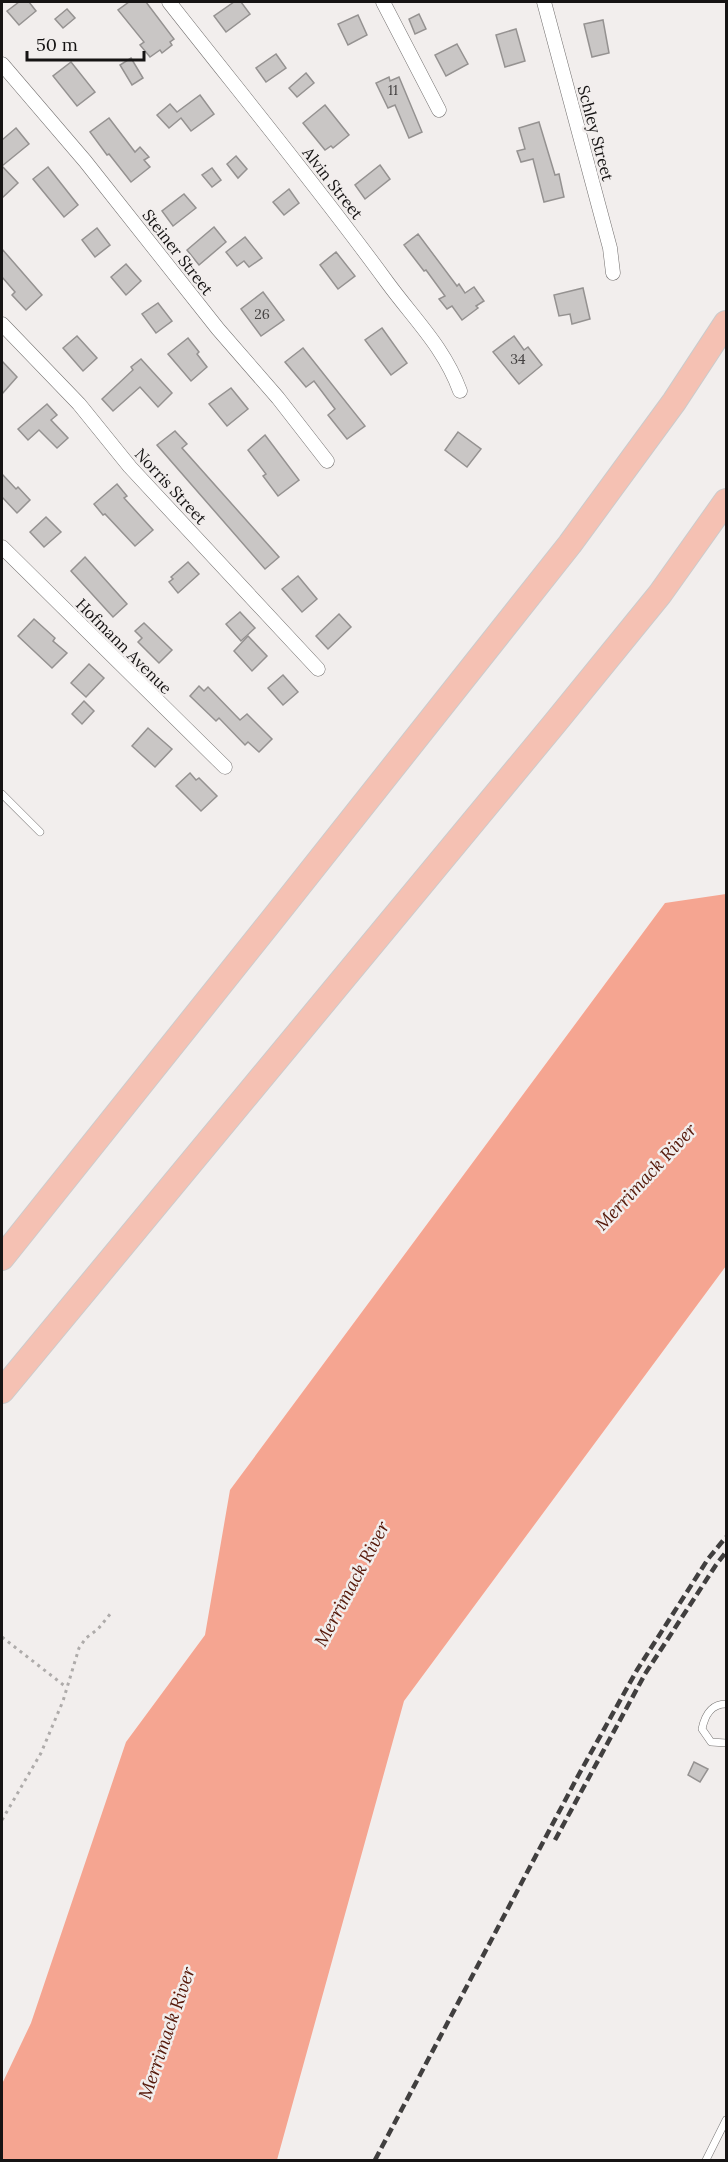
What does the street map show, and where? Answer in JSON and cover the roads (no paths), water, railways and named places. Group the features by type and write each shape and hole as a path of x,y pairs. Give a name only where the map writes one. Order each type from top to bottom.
{"highway":[{"path":"2,1258 570,544 674,402 726,323"},
{"path":"2,1391 660,594 726,501"}],"street":[{"name":"Alvin Street","path":"169,2 338,215 443,354 460,391"},
{"path":"383,2 439,110"},
{"name":"Schley Street","path":"544,2 610,248 614,273"},
{"name":"Steiner Street","path":"2,64 85,161 218,329 278,398 327,461"},
{"name":"Norris Street","path":"2,324 79,404 130,467 318,669"},
{"name":"Hofmann Avenue","path":"2,547 225,767"}],"lane":[{"path":"2,794 40,832"},
{"path":"726,1704 711,1708 704,1717 702,1729 711,1742 726,1743"},
{"path":"706,2160 726,2120"}],"water":[{"name":"Merrimack River","path":"726,894 726,1266 404,1701 277,2160 2,2160 2,2084 31,2023 126,1742 205,1635 230,1490 665,903"}],"railway":[{"path":"375,2160 578,1776 637,1670 708,1559 726,1537"},
{"path":"555,1840 645,1674 726,1552"}]}
